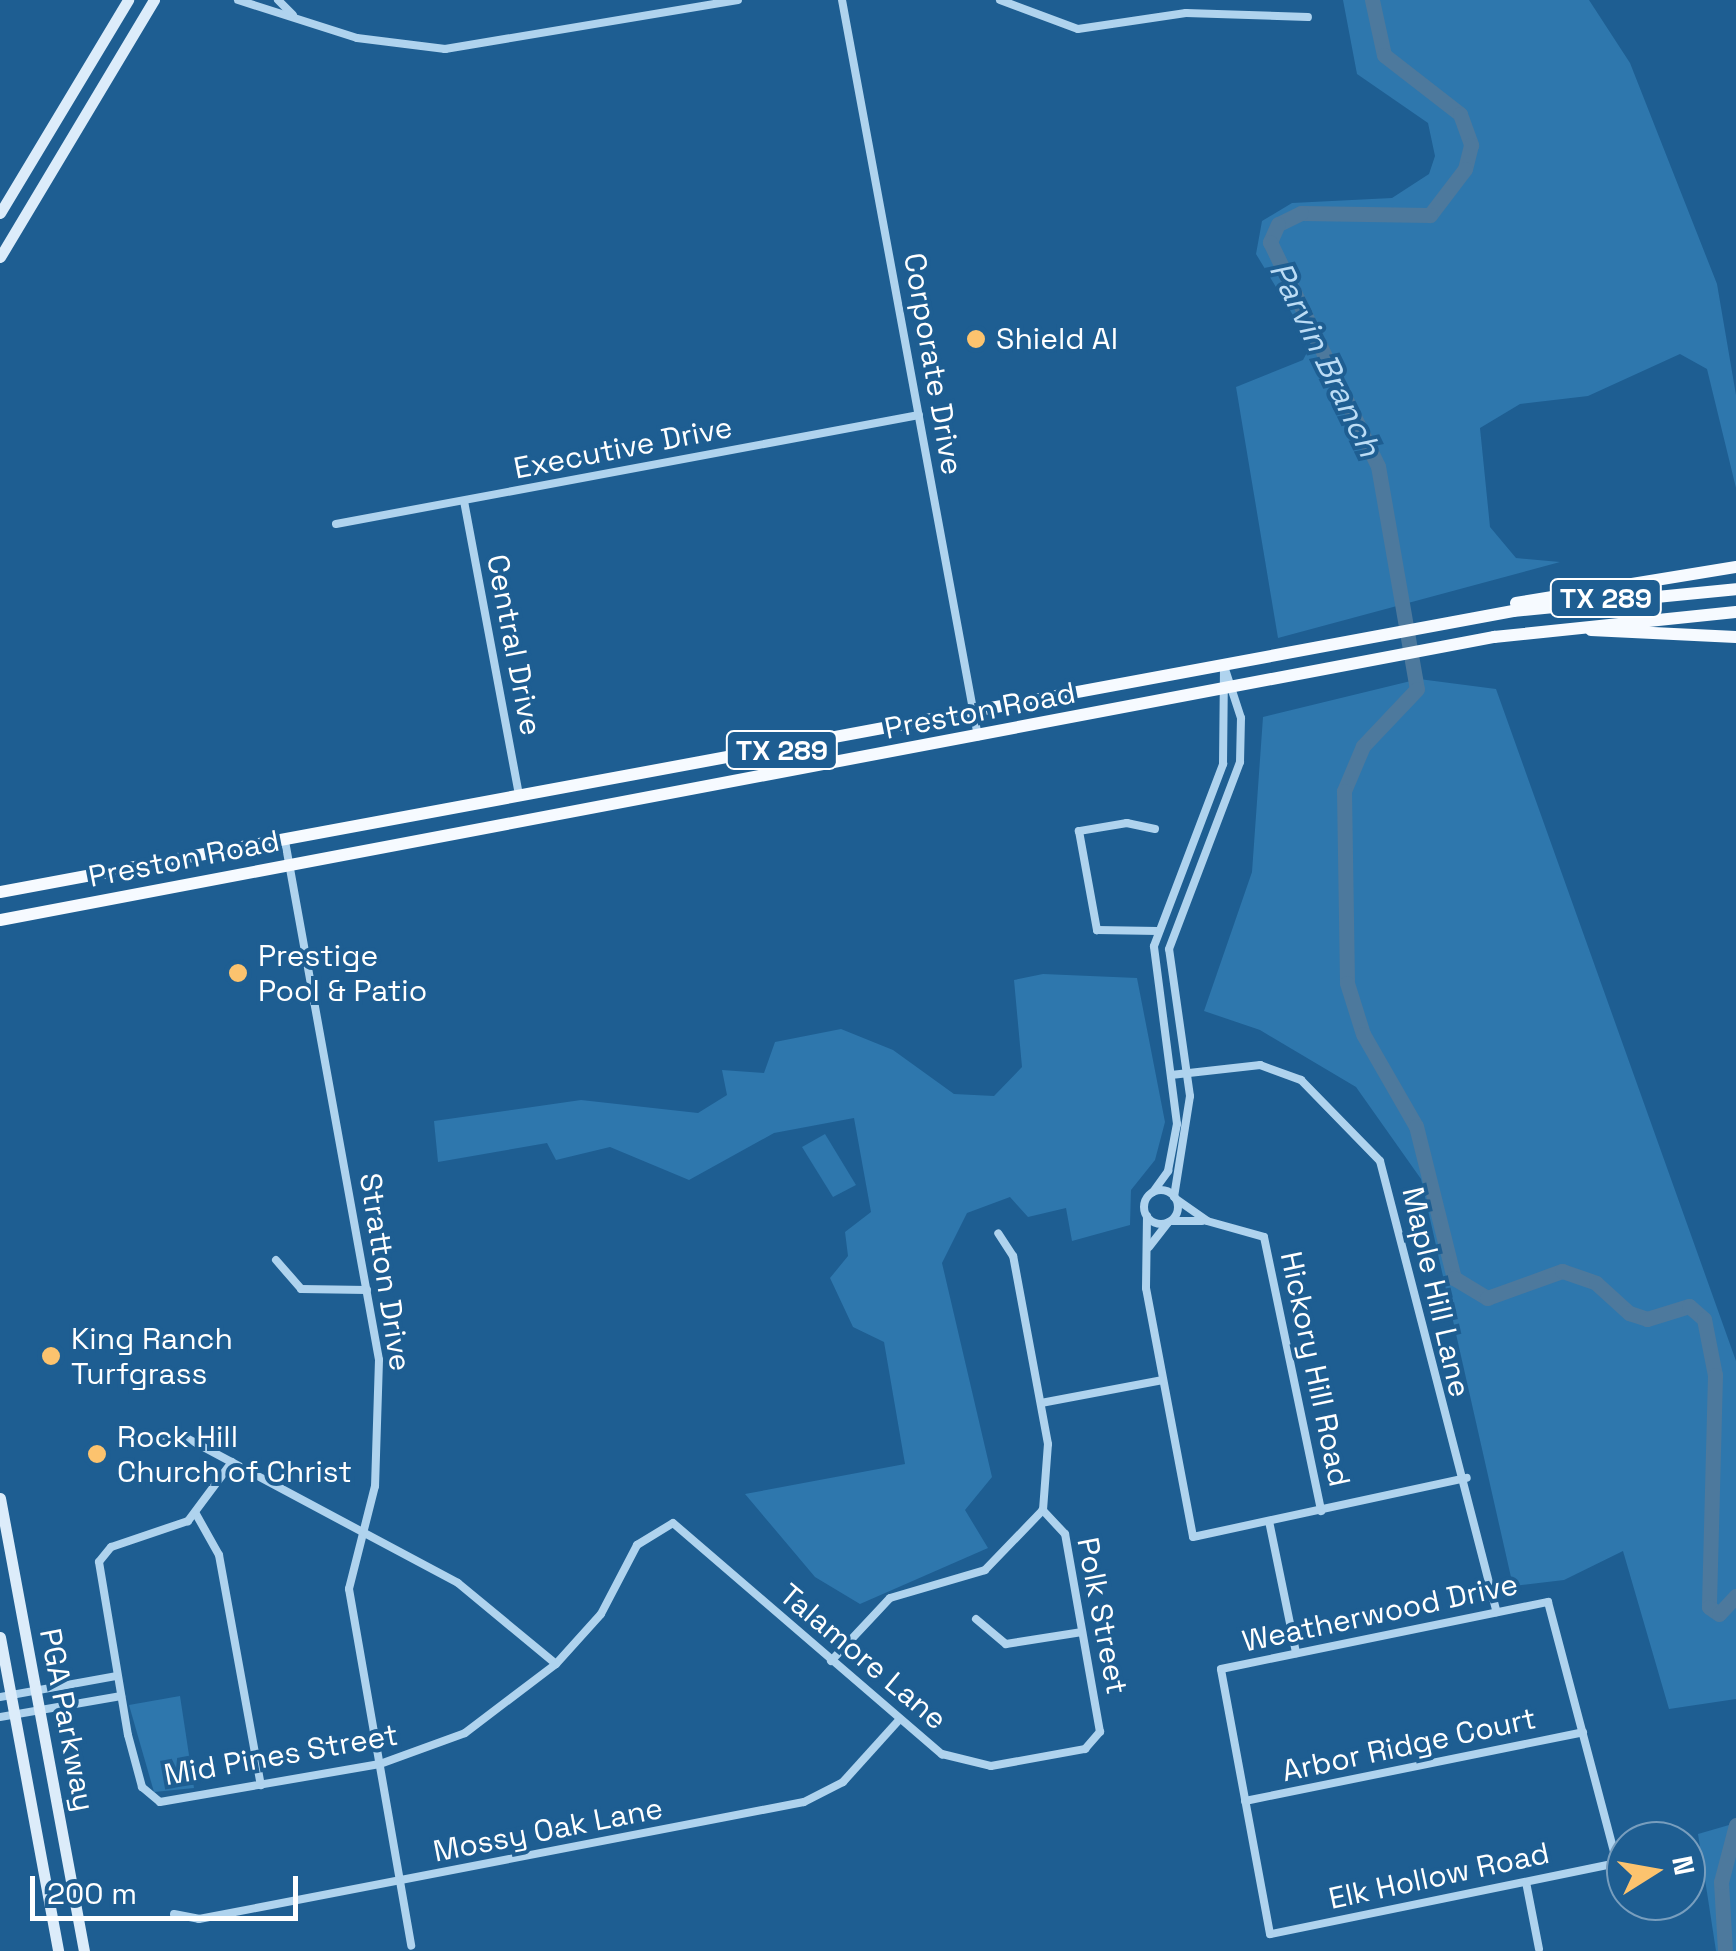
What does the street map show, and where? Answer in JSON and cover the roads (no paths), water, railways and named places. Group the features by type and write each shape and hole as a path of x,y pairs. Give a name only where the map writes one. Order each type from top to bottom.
{"main road":[{"path":"0,213 128,0"},
{"path":"0,257 154,0"},
{"path":"1476,617 1542,597 1736,567"},
{"name":"Preston Road","path":"0,892 974,714 1476,617 1736,589"},
{"name":"Preston Road","path":"0,920 1494,637 1736,612"},
{"path":"1494,637 1600,630 1736,637"},
{"path":"676,769 680,792"},
{"path":"510,823 519,798"},
{"name":"PGA Parkway","path":"0,1498 84,1951"},
{"name":"PGA Parkway","path":"0,1638 6,1696 16,1714 58,1951"}],"street":[{"path":"238,0 378,43 444,50 738,0"},
{"path":"278,0 293,15"},
{"name":"Corporate Drive","path":"842,0 978,737"},
{"path":"1000,0 1078,29 1186,13 1308,17"},
{"name":"Executive Drive","path":"336,524 919,415"},
{"name":"Central Drive","path":"464,501 519,798"},
{"path":"1149,1248 1169,1222 1175,1198 1187,1071 1169,954 1172,934 1238,773 1224,666"},
{"path":"1228,687 1223,764 1157,930 1154,952 1172,1074 1175,1145 1153,1192 1147,1216 1146,1288 1192,1537 1467,1478"},
{"path":"1155,829 1128,822 1079,831 1097,930 1157,930 1172,934"},
{"name":"Stratton Drive","path":"286,840 381,1385 375,1486 349,1589 410,1946"},
{"name":"Maple Hill Lane","path":"1172,1074 1260,1066 1301,1080 1380,1161 1399,1208 1436,1404 1467,1478 1497,1612"},
{"path":"1153,1192 1175,1198"},
{"name":"Hickory Hill Road","path":"1175,1198 1206,1220 1264,1237 1321,1510"},
{"name":"Hickory Hill Road","path":"1147,1216 1169,1222 1206,1220"},
{"path":"832,1660 890,1598 984,1570 1043,1510 1051,1464 1012,1256 998,1233"},
{"path":"276,1260 301,1289 367,1290"},
{"path":"1041,1403 1163,1380"},
{"path":"161,1436 179,1434 466,1588 556,1664"},
{"path":"0,1717 121,1696 102,1555 196,1514 232,1462"},
{"name":"Polk Street","path":"1043,1510 1064,1534 1098,1740"},
{"path":"196,1514 219,1555 260,1786"},
{"path":"1269,1521 1296,1653"},
{"name":"Talamore Lane","path":"681,1524 898,1720 974,1765 1098,1740"},
{"name":"Mid Pines Street","path":"121,1696 150,1798 260,1786 380,1764 480,1725 556,1664 601,1614 637,1546 681,1524"},
{"name":"Weatherwood Drive","path":"1246,1802 1221,1669 1296,1653 1548,1602 1582,1732"},
{"path":"976,1618 1006,1644 1082,1632"},
{"path":"6,1696 117,1676"},
{"name":"Mossy Oak Lane","path":"174,1914 199,1919 820,1798 898,1720"},
{"name":"Arbor Ridge Court","path":"1246,1802 1582,1732"},
{"name":"Elk Hollow Road","path":"1246,1802 1270,1934 1617,1863 1582,1732"},
{"path":"1526,1882 1538,1948"}],"waterway":[{"name":"Parvin Branch","path":"1372,0 1384,55 1460,114 1471,145 1465,169 1430,215 1301,213 1278,224 1270,242 1378,466 1417,689 1363,746 1344,791 1347,983 1363,1034 1416,1126 1454,1278 1487,1298 1562,1271 1596,1283 1629,1313 1647,1319 1689,1306 1704,1319 1715,1375 1709,1607 1719,1614 1736,1596"},
{"name":"Parvin Branch","path":"1725,1951 1721,1882 1736,1825"}],"place":[{"name":"Shield AI","path":"976,339"},
{"name":"Prestige Pool & Patio","path":"238,973"},
{"name":"King Ranch Turfgrass","path":"51,1356"},
{"name":"Rock Hill Church of Christ","path":"97,1454"}]}
